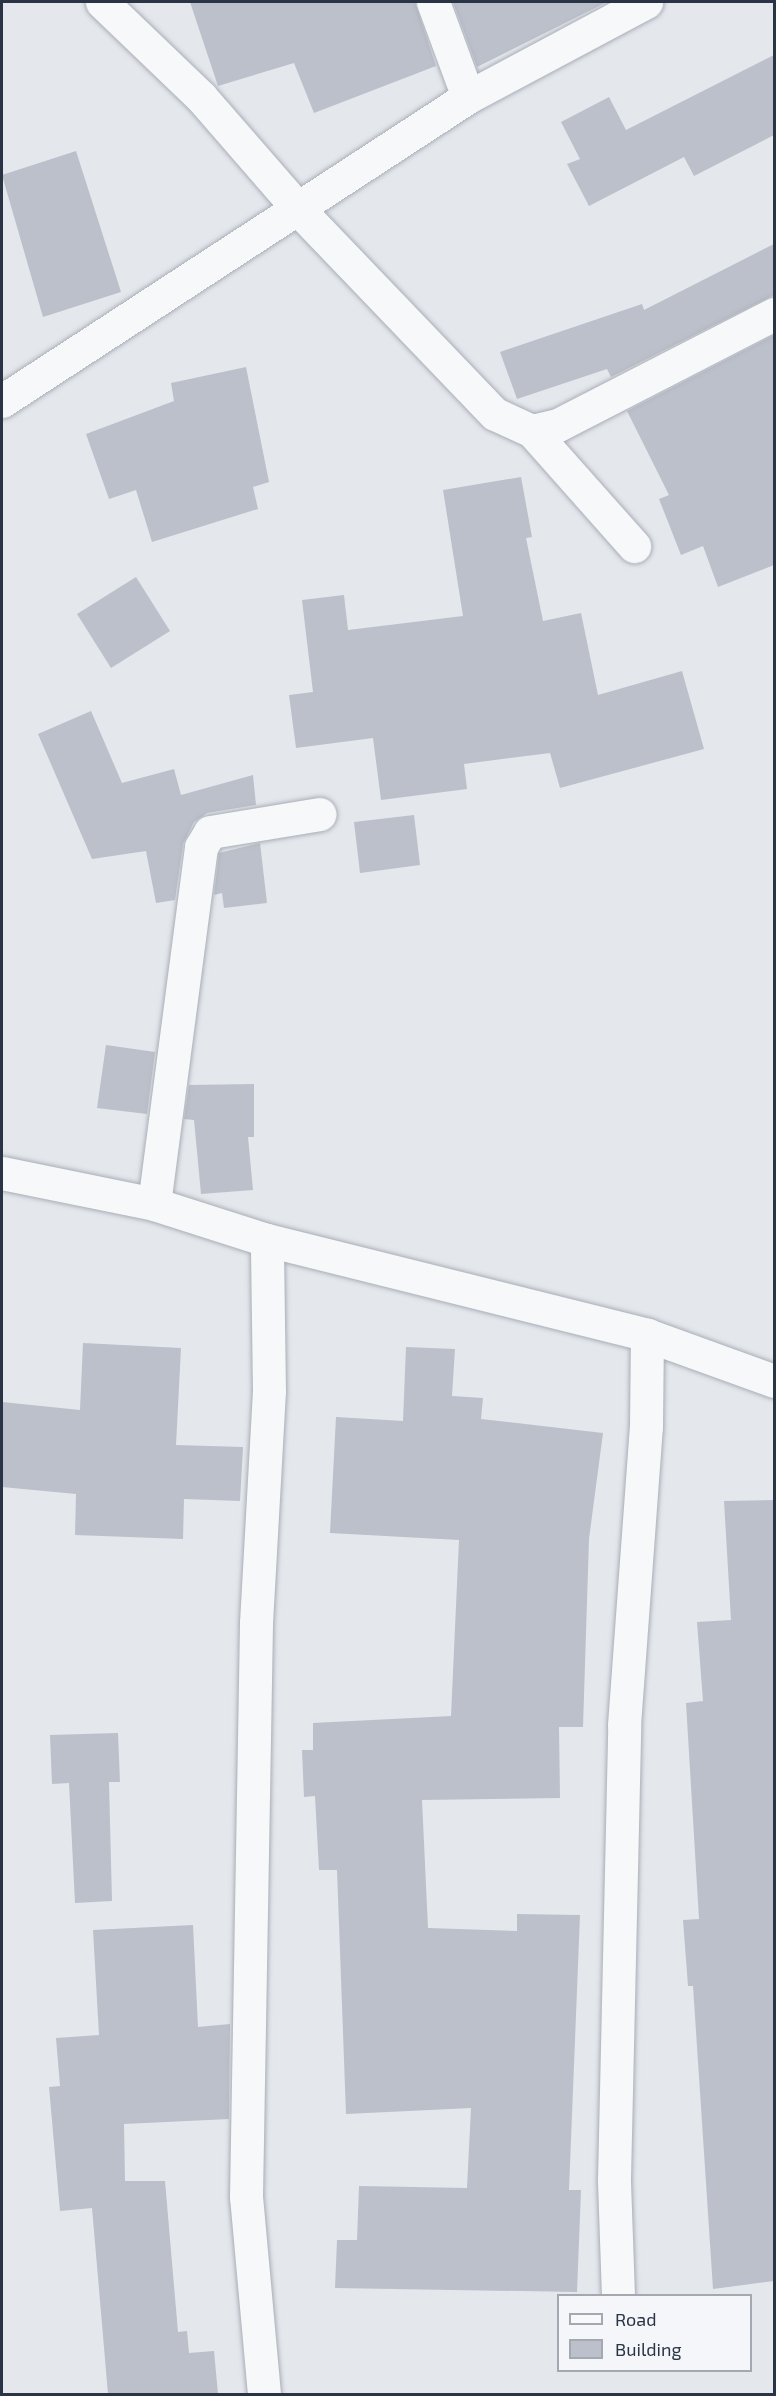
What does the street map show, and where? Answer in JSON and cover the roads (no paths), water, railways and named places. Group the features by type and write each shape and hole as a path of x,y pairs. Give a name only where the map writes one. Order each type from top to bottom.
{"street":[{"path":"102,2 201,97 300,211 495,414 532,431 634,546"},
{"path":"434,2 468,97"},
{"path":"2,401 300,211 468,97 646,2"},
{"path":"532,431 558,425 774,314"},
{"path":"154,1204 201,846 210,832 320,814"},
{"path":"2,1173 154,1204 267,1240 647,1335 774,1381"},
{"path":"264,2394 246,2197 256,1623 270,1392 267,1240"},
{"path":"618,2294 614,2179 624,1725 646,1427 647,1335"}]}
